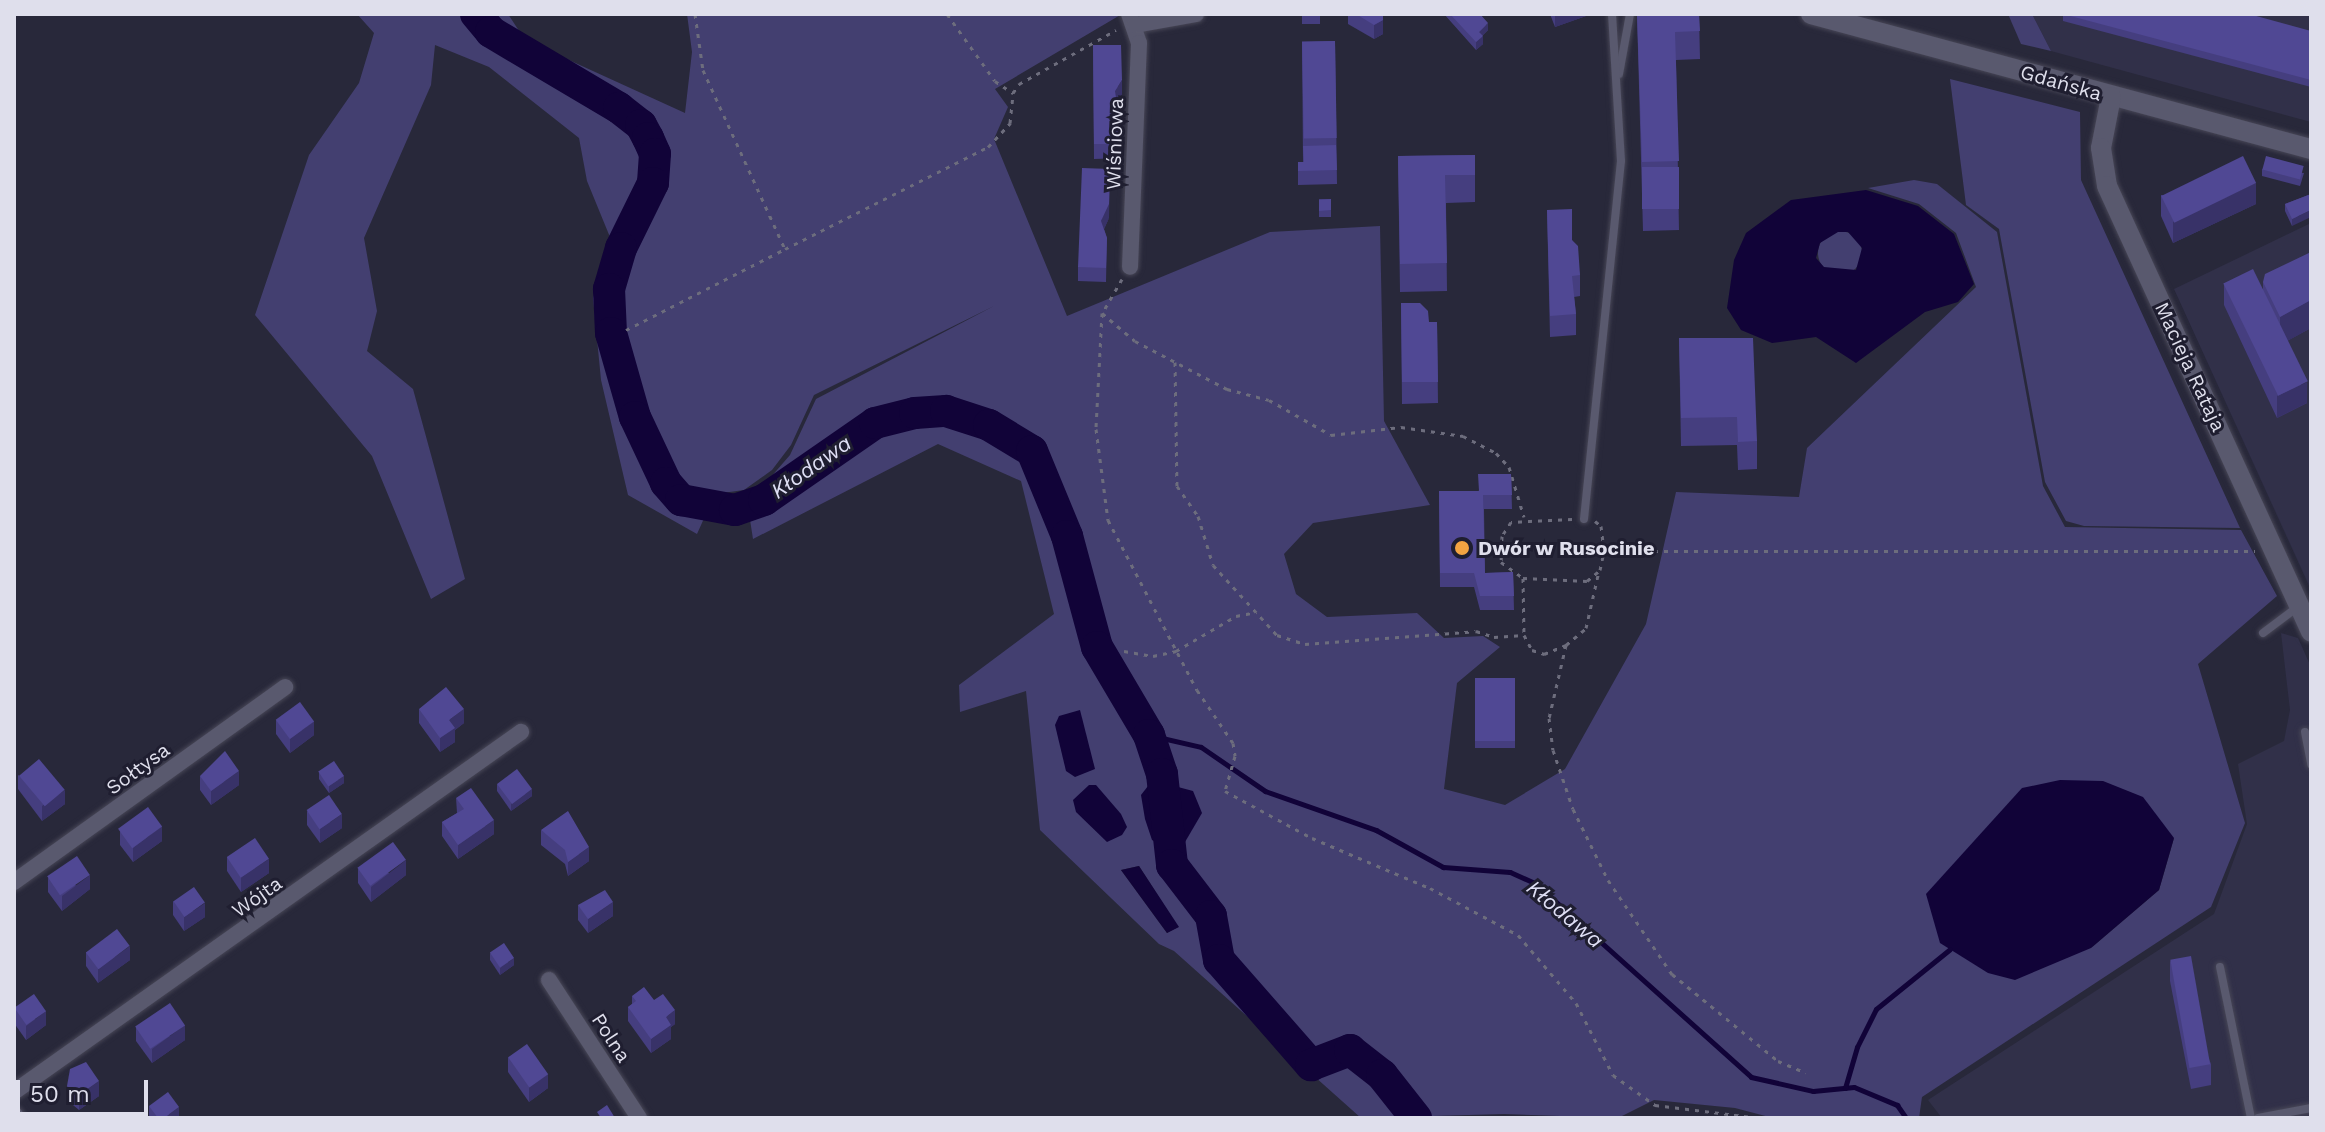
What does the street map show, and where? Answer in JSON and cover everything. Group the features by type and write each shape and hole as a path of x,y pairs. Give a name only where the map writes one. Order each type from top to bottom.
{"street":[{"path":"1132,19 1196,14"},
{"name":"Gdańska","path":"1811,14 2311,149"},
{"name":"Wiśniowa","path":"1130,267 1139,43 1132,19"},
{"name":"Macieja Rataja","path":"2111,97 2101,148 2107,186 2311,631"},
{"name":"Sołtysa","path":"14,882 285,687"},
{"name":"Wójta","path":"14,1092 521,732"},
{"name":"Polna","path":"549,980 639,1118"}],"lane":[{"path":"1584,519 1621,161 1618,83 1609,37 1612,14"},
{"path":"1618,83 1630,14"},
{"path":"2263,633 2300,606"},
{"path":"2305,732 2311,764"},
{"path":"2220,967 2251,1118"},
{"path":"2258,1118 2311,1108"}],"path":[{"path":"695,14 703,70 785,249"},
{"path":"947,14 995,81 1013,93"},
{"path":"1013,93 1132,19"},
{"path":"626,330 988,147 1010,123 1013,93"},
{"path":"1130,267 1102,313 1096,429 1108,520 1176,651 1233,743 1235,756 1227,771 1225,791 1518,935 1576,1003 1613,1075 1655,1105 1760,1118"},
{"path":"1102,313 1135,341 1227,389 1269,400 1331,435 1401,427 1463,436 1496,453 1509,467 1524,517"},
{"path":"1175,362 1177,486 1198,516 1213,565 1277,635 1305,644 1476,631 1494,637 1524,635"},
{"path":"1523,578 1524,635 1532,650 1544,654 1566,645 1586,628 1600,570 1604,551 1601,526 1584,519 1524,517 1511,522 1502,536 1501,562 1523,578 1587,581 1600,570"},
{"path":"1604,551 2250,551"},
{"path":"1124,651 1153,656 1176,651 1236,616 1257,612"},
{"path":"1566,645 1549,718 1553,750 1573,809 1608,880 1672,974 1778,1061 1806,1073"}],"shaded area":[{"path":"357,14 508,14 525,40 685,113 692,52 687,14 1122,14 995,89 1008,107 994,139 1067,316 1270,232 1380,226 1384,421 1430,505 1313,523 1284,554 1296,594 1327,617 1417,613 1444,638 1483,636 1500,647 1457,683 1444,789 1505,805 1565,769 1646,624 1676,492 1799,497 1807,448 1976,287 1956,233 1919,204 1868,188 1914,180 1937,184 1997,232 2043,486 2065,527 2241,530 2277,596 2198,664 2245,823 2211,907 1922,1097 1919,1118 1773,1118 1735,1108 1654,1100 1618,1118 1504,1114 1361,1118 1174,951 1159,944 1040,830 1026,691 960,712 959,685 1054,614 1021,481 938,444 753,539 746,494 770,478 790,455 816,399 994,306 814,395 791,445 772,470 744,490 715,494 697,534 628,495 601,380 593,298 612,242 587,181 579,138 489,67 435,45 431,85 364,238 377,311 367,351 413,389 465,579 431,599 372,456 255,315 309,155 359,83 374,33","holes":["2174,838 2159,890 2091,948","1139,866 1178,927 1167,933 1121,870"]},
{"path":"2008,14 2032,14 2051,51 2021,44"},
{"path":"2032,14 2311,14 2311,122 2051,51"},
{"path":"1950,79 2080,112 2081,180 2240,528 2084,526 2066,521 2045,482 1999,229 1966,205"},
{"path":"1866,190 1918,206 1954,234 1974,284 1958,302 1925,312 1856,363 1816,337 1772,343 1741,330 1727,308 1734,260 1746,233 1791,200","holes":["1838,232 1848,232 1862,248 1856,270 1824,267 1816,258 1820,243"]},
{"path":"2311,223 2311,590 2174,289"},
{"path":"1840,231 1855,238 1862,253 1855,268 1840,275 1825,268 1818,253 1825,238"},
{"path":"2281,633 2298,638 2311,667 2311,1118 1942,1118 1928,1100 2214,914 2247,824 2238,764 2284,741 2290,710"},
{"path":"1080,710 1095,769 1075,777 1066,771 1055,725 1059,716"},
{"path":"2060,780 2103,781 2143,797 2174,838 2159,890 2091,948 2015,980 1988,973 1940,943 1926,894 2022,788"},
{"path":"1163,783 1193,791 1202,813 1178,854 1152,840 1145,819 1141,795 1148,786"},
{"path":"1089,785 1096,785 1121,814 1127,827 1122,835 1107,842 1076,812 1073,800"},
{"path":"1139,866 1179,927 1167,933 1121,870"}],"building":[{"path":"1356,14 1383,14 1383,20 1374,25"},
{"path":"1450,14 1480,14 1488,23 1479,32 1483,36 1476,42"},
{"path":"1699,14 1700,31 1675,32 1679,161 1642,162 1637,15"},
{"path":"2063,14 2249,14 2311,31 2311,80"},
{"path":"1335,41 1337,138 1304,139 1302,42"},
{"path":"1093,45 1121,45 1122,80 1115,91 1123,144 1094,144"},
{"path":"1336,145 1337,170 1298,171 1298,162 1304,162 1303,146"},
{"path":"1475,155 1475,175 1445,175 1447,263 1400,264 1398,156"},
{"path":"2243,156 2256,183 2174,223 2161,196"},
{"path":"2266,156 2304,166 2300,180 2262,170"},
{"path":"1642,167 1679,167 1679,209 1642,209"},
{"path":"1082,168 1110,169 1109,204 1101,221 1107,238 1106,268 1078,267"},
{"path":"2311,194 2311,210 2292,219 2285,204"},
{"path":"1331,199 1331,210 1319,211 1319,200"},
{"path":"1572,209 1572,240 1578,246 1580,275 1572,276 1576,314 1550,316 1547,210"},
{"path":"2311,252 2311,305 2309,301 2280,317 2263,282 2265,274"},
{"path":"2253,269 2308,381 2278,396 2223,283"},
{"path":"1401,303 1420,303 1428,311 1429,322 1437,322 1438,382 1402,382"},
{"path":"1679,338 1753,338 1757,441 1738,442 1737,417 1681,418"},
{"name":"Dwór w Rusocinie","path":"1478,474 1511,474 1512,495 1483,495 1485,573 1513,572 1514,596 1480,596 1474,573 1440,573 1439,491 1479,491"},
{"path":"1475,678 1515,678 1515,741 1475,741"},
{"path":"446,687 464,709 449,720 455,728 440,738 419,709"},
{"path":"300,702 314,721 290,739 276,720"},
{"path":"225,751 239,771 211,791 200,776"},
{"path":"39,759 65,790 45,806 19,776"},
{"path":"334,761 344,776 328,787 318,772"},
{"path":"517,769 532,789 512,804 497,784"},
{"path":"471,788 494,820 458,845 442,822 464,809 456,798"},
{"path":"329,795 342,814 319,829 307,810"},
{"path":"148,807 162,826 132,848 118,829"},
{"path":"568,811 589,847 568,862 565,850 541,830"},
{"path":"255,838 269,859 241,878 227,857"},
{"path":"393,842 406,860 370,886 357,868"},
{"path":"77,856 90,875 60,895 47,876"},
{"path":"194,887 205,903 184,917 174,901"},
{"path":"605,890 613,902 588,919 578,905"},
{"path":"117,929 130,946 98,969 86,952"},
{"path":"504,943 514,958 500,967 490,953"},
{"path":"2191,956 2210,1064 2189,1068 2170,960"},
{"path":"644,987 654,1000 663,994 675,1010 666,1017 671,1025 651,1039 628,1007 636,1001 632,996"},
{"path":"34,994 46,1011 26,1025 14,1008"},
{"path":"170,1003 185,1025 150,1049 135,1026"},
{"path":"527,1044 548,1074 529,1088 508,1057"},
{"path":"86,1062 99,1081 79,1095 67,1086 70,1069"},
{"path":"168,1092 179,1107 164,1118 158,1118 149,1106"},
{"path":"607,1105 615,1118 601,1118 597,1112"}],"waterway":[{"name":"Kłodawa","path":"476,14 491,32 619,108 641,125 655,154 653,183 621,248 609,289 611,333 635,417 666,483 681,500 735,510 764,500 875,423 915,413 946,411 989,425 1032,451 1067,536 1097,647 1149,735 1162,774 1172,865 1211,916 1219,960 1311,1065 1350,1050 1382,1075 1416,1118"},
{"name":"Kłodawa","path":"1149,735 1201,747 1265,791 1376,830 1443,867 1510,872 1535,883 1751,1077 1813,1091 1854,1087 1897,1105 1906,1118"},
{"path":"1845,1088 1857,1047 1876,1009 1950,949"}],"place":[{"name":"Dwór w Rusocinie","path":"1462,548"}]}
